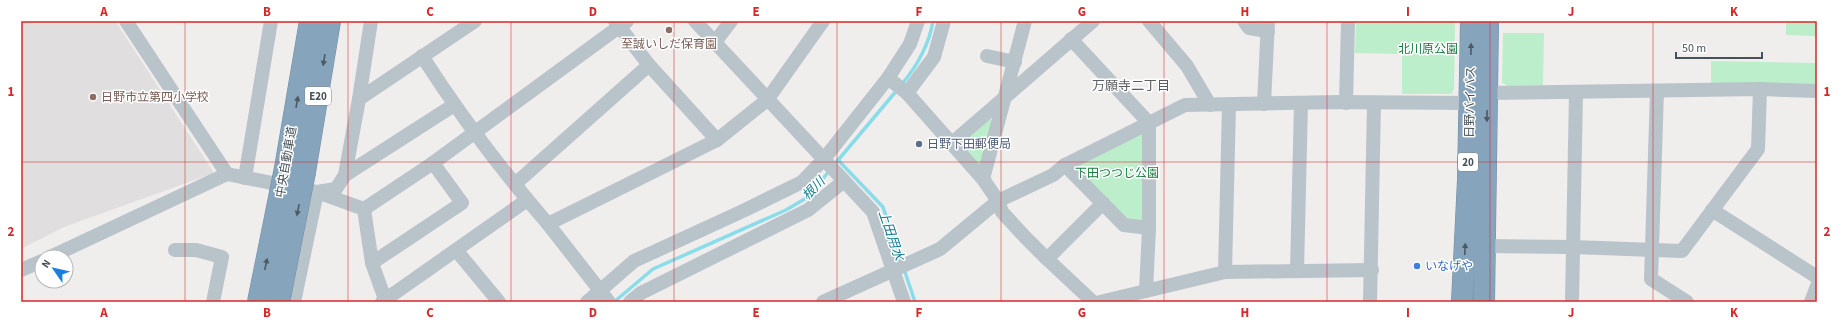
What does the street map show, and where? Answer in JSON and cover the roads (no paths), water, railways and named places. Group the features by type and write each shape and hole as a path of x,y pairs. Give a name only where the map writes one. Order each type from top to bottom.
{"highway":[{"name":"中央自動車道","path":"258,302 285,168 310,21"},
{"name":"中央自動車道","path":"279,302 305,172 330,21"},
{"name":"日野バイパス","path":"1462,302 1468,180 1471,21"},
{"name":"日野バイパス","path":"1484,302 1486,246 1488,21"}],"street":[{"path":"126,21 228,174"},
{"path":"245,178 271,21"},
{"path":"317,192 336,189 345,175 371,21"},
{"path":"359,99 475,21"},
{"path":"695,21 873,212 899,267 904,302"},
{"path":"715,42 731,21"},
{"path":"548,224 717,140 767,100 824,21"},
{"path":"587,302 604,296 634,261 802,182 824,159 888,78 910,44 918,21"},
{"path":"907,93 934,57 944,21"},
{"path":"983,179 1015,62 1024,21"},
{"path":"951,144 1093,21"},
{"path":"1149,21 1187,66 1210,105"},
{"path":"1244,21 1249,28 1268,26 1264,104"},
{"path":"1346,102 1348,21"},
{"path":"364,209 433,163 621,23 649,65 717,140"},
{"path":"1071,39 1149,123 1146,291"},
{"path":"422,56 454,105 474,132 604,296"},
{"path":"986,56 1015,62"},
{"path":"515,184 649,65"},
{"path":"888,78 907,93 983,179 998,201 1002,212 1046,259 1093,302"},
{"path":"1487,93 1760,89 1817,90"},
{"path":"1486,246 1573,247 1682,251 1758,149 1760,89"},
{"path":"1657,91 1651,279 1687,302"},
{"path":"1572,302 1576,92"},
{"path":"823,302 940,249 998,201 1052,175 1065,165 1185,105 1346,102 1469,104"},
{"path":"1297,271 1301,103"},
{"path":"1370,302 1372,270 1374,103"},
{"path":"345,175 454,105"},
{"path":"1225,272 1229,105"},
{"path":"372,264 462,203 433,163"},
{"path":"1065,165 1124,225 1148,228"},
{"path":"67,249 228,174 317,192 364,209"},
{"path":"630,302 641,293 808,210 844,181"},
{"path":"294,302 317,192"},
{"path":"364,209 372,264 384,301 527,200"},
{"path":"1046,259 1103,203"},
{"path":"1712,210 1817,277"},
{"path":"176,250 196,250 222,257 213,302"},
{"path":"456,250 499,302"},
{"path":"21,270 34,264"},
{"path":"1100,302 1225,272 1372,270"},
{"path":"1811,302 1817,286"}],"waterway":[{"name":"根川","path":"902,84 922,55 929,38 933,21"},
{"name":"根川","path":"834,165 898,89"},
{"name":"上田用水","path":"838,160 883,207 902,263"},
{"name":"根川","path":"614,302 653,269 786,210 808,197 830,170"},
{"name":"上田用水","path":"904,269 915,302"}],"place":[{"name":"至誠いしだ保育園","path":"669,30"},
{"name":"日野市立第四小学校","path":"93,97"},
{"name":"日野下田郵便局","path":"919,144"},
{"name":"いなげや","path":"1417,266"}],"district":[{"name":"万願寺二丁目","path":"1131,85"}],"park label":[{"name":"北川原公園","path":"1428,49"},
{"name":"下田つつじ公園","path":"1117,173"}]}
